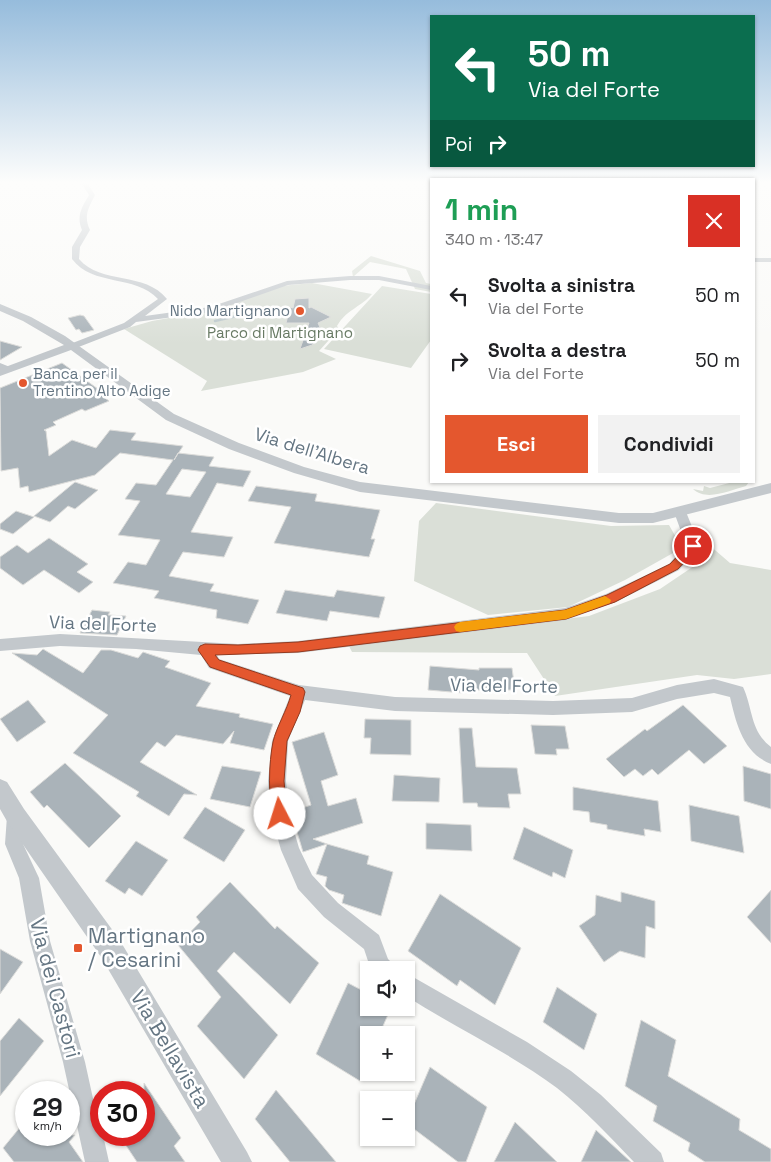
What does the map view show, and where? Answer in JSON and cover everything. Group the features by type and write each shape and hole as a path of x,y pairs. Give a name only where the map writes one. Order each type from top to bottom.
{"street":[{"path":"3,370 118,329 162,302 163,297 152,288 127,280 91,273 79,268 76,264 76,247 83,235"},
{"path":"755,260 771,260"},
{"path":"135,320 211,309 287,283 350,278 379,278 430,288"},
{"name":"Via dell'Albera","path":"0,307 27,319 73,346 170,417 234,446 298,470 360,487 619,518 653,518 771,488"},
{"name":"Via del Forte","path":"0,645 60,640 136,643 205,650 298,647 566,614 611,598 674,566 693,546 680,512"},
{"name":"Via del Forte","path":"205,650 214,664 299,692 395,704 553,708 632,704 677,692 714,686 737,692 748,733 764,752 771,756"},
{"path":"299,692 293,712 280,741 277,781 280,814 290,850 305,882 331,910 372,942 378,961"},
{"name":"Via Bellavista","path":"0,789 16,816 110,948 237,1162"},
{"name":"Via dei Castori","path":"16,816 14,844 29,878 40,941 74,1062 97,1162"},
{"path":"415,990 512,1045 583,1095 652,1162"}],"green space":[{"path":"371,256 420,271 426,283 430,284 430,292 415,289 406,269 370,262 353,277 352,271"},
{"name":"Parco di Martignano","path":"312,283 372,294 345,316 337,326 339,329 319,351 336,359 303,372 201,391 207,381 124,329 152,321 191,314 281,286"},
{"path":"382,286 430,294 430,341 411,368 324,349"},
{"path":"729,483 748,483 746,486 712,495 705,495 693,489 703,491 704,486 710,488"},
{"path":"436,503 611,526 669,525 682,548 625,580 568,607 488,615 414,581 419,521"},
{"path":"708,544 730,563 771,570 771,674 734,679 697,675 555,696 527,653 352,652 349,646 589,616 660,589 694,566"}],"building":[{"name":"Nido Martignano","path":"309,298 309,308 311,307 331,317 318,323 322,332 319,339 312,345 300,349 309,323 286,323 290,307 293,308 295,299"},
{"path":"84,316 94,330 82,333 79,329 76,330 68,318"},
{"path":"0,341 22,347 0,360"},
{"path":"62,363 98,389 101,387 112,395 105,398 109,401 85,411 82,409 53,422 56,425 44,430 46,431 49,456 72,440 96,448 110,430 136,433 131,440 183,446 178,453 214,457 209,466 251,471 243,487 217,483 191,532 233,537 224,557 183,552 169,576 214,584 210,591 259,600 248,624 216,618 217,610 154,598 159,591 113,583 128,562 146,565 160,540 118,535 140,501 125,499 136,483 156,485 173,460 120,453 95,475 29,492 28,486 20,488 18,468 1,471 0,388","holes":["182,469 206,472 190,497 166,494"]},
{"path":"75,482 98,490 75,509 68,506 50,522 34,516"},
{"path":"256,486 317,494 315,501 380,510 371,539 375,539 369,557 274,543 291,507 248,501"},
{"path":"16,511 34,517 13,534 0,529 0,524"},
{"path":"49,538 88,564 77,572 93,582 79,593 44,570 23,585 0,568 0,557 17,545 28,553"},
{"path":"285,590 334,597 337,590 385,597 379,618 330,611 327,621 276,613"},
{"path":"92,610 110,612 108,615 126,616 117,635 80,633"},
{"path":"43,649 83,673 101,650 111,650 138,658 143,652 170,661 165,667 211,683 196,706 240,714 239,717 273,724 264,750 230,743 234,731 223,744 176,735 165,747 157,742 140,762 197,795 184,794 169,816 136,796 139,792 73,753 108,715 12,653 37,655"},
{"path":"430,666 479,670 479,668 512,668 515,690 463,690 463,693 428,690"},
{"path":"28,700 46,722 17,742 0,719"},
{"path":"683,705 727,746 704,764 689,750 658,775 652,769 643,776 635,769 624,777 606,759 645,729 647,731"},
{"path":"365,719 411,720 411,755 370,754 371,738 364,738"},
{"path":"531,725 565,726 569,749 556,749 557,755 535,754"},
{"path":"459,728 472,728 476,767 517,768 521,794 508,794 510,808 478,807 477,803 463,803"},
{"path":"324,732 338,775 321,781 328,806 356,798 363,823 313,839 327,844 303,852 291,812 311,805 292,742"},
{"path":"65,763 121,816 89,848 47,805 44,808 30,792"},
{"path":"222,766 261,772 250,807 210,799"},
{"path":"743,766 771,774 771,809 744,801"},
{"path":"394,775 440,778 439,802 392,801"},
{"path":"573,787 658,801 661,832 644,829 645,836 607,829 607,825 590,822 589,812 573,810"},
{"path":"689,805 739,816 744,853 691,841"},
{"path":"205,807 245,830 224,862 183,838"},
{"path":"426,823 471,825 472,851 426,849"},
{"path":"524,827 573,850 565,878 553,872 552,877 513,859"},
{"path":"136,841 168,860 142,896 129,888 125,894 105,881"},
{"path":"327,844 369,856 367,864 393,872 381,916 342,903 344,895 329,890 325,886 327,877 316,874"},
{"path":"230,882 275,929 277,926 319,963 290,1004 234,952 217,971 278,1035 244,1079 197,1026 221,997 178,945 200,922 196,917"},
{"path":"771,890 771,943 747,917"},
{"path":"621,892 655,901 655,929 646,926 645,958 620,951 604,962 579,926 595,915 596,895 621,902"},
{"path":"440,894 521,948 495,1005 460,980 457,986 408,951"},
{"path":"0,949 23,962 0,994"},
{"path":"348,983 360,989 360,1016 387,1016 383,1026 360,1026 360,1081 316,1054"},
{"path":"557,987 597,1014 584,1050 543,1022"},
{"path":"19,1018 44,1041 0,1096 0,1041"},
{"path":"641,1020 676,1040 668,1076 740,1119 739,1130 771,1149 771,1162 705,1162 688,1151 690,1143 653,1121 657,1106 625,1086"},
{"path":"430,1067 487,1107 466,1162 458,1162 415,1130 415,1102"},
{"path":"276,1090 336,1162 290,1162 255,1119"},
{"path":"155,1099 181,1138 174,1146 185,1162 137,1162 126,1146 155,1146"},
{"path":"515,1122 557,1162 494,1162"},
{"path":"596,1130 631,1162 581,1162"},
{"path":"15,1133 15,1146 72,1146 83,1162 14,1162 3,1148"}],"waterway":[{"path":"215,321 258,311"}],"slow traffic":[{"path":"460,627 566,614 605,600"}],"place":[{"name":"Nido Martignano","path":"300,311"},
{"name":"Banca per il Trentino Alto Adige","path":"23,383"},
{"name":"Martignano / Cesarini","path":"78,948"}],"route":[{"path":"280,814 277,781 280,741 293,712 299,692 214,664 205,650 298,647 566,614 611,598 674,566 693,546"}]}
